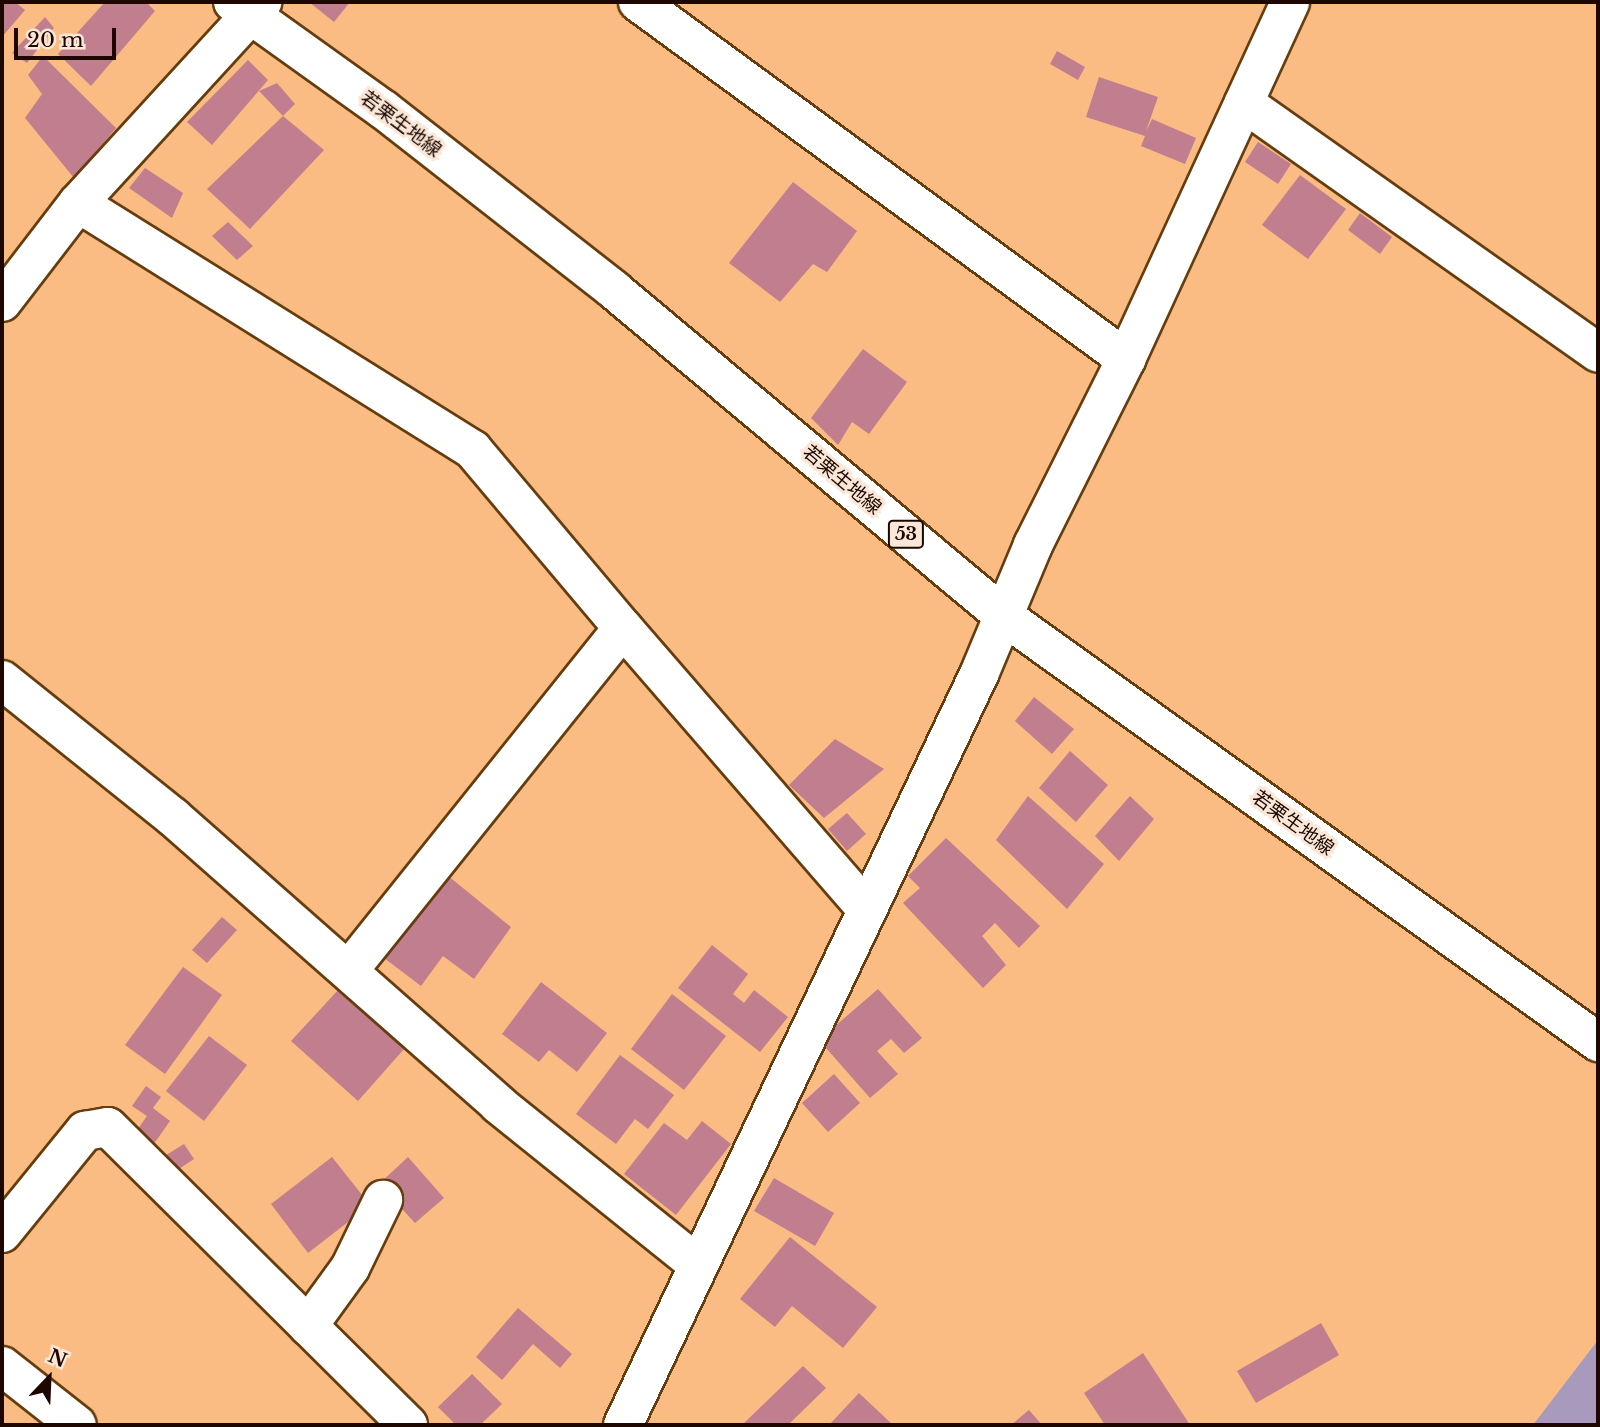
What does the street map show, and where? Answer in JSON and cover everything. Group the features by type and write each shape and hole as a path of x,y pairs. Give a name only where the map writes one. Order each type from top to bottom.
{"street":[{"path":"638,2 1126,359"},
{"path":"623,1425 696,1264 1005,617 1033,545 1126,359 1290,2"},
{"path":"2,302 78,203 249,6"},
{"name":"若栗生地線","path":"249,6 614,290 1005,617 1598,1042"},
{"path":"1244,103 1598,353"},
{"path":"78,203 473,450 622,628 866,909"},
{"path":"349,970 622,628"},
{"path":"2,680 173,817 498,1104 696,1264"},
{"path":"2,1233 85,1131 108,1127 408,1425"},
{"path":"308,1326 349,1268 383,1200"},
{"path":"2,1366 77,1425"}],"shaded area":[{"path":"1598,1340 1598,1425 1533,1425"}],"building":[{"path":"2,2 15,2 25,10 2,37"},
{"path":"105,2 146,2 155,11 91,86 58,54"},
{"path":"309,2 350,2 334,22"},
{"path":"45,17 54,28 27,63 12,53"},
{"path":"1057,51 1085,67 1078,80 1050,64"},
{"path":"43,56 116,128 74,178 25,118 42,94 28,75"},
{"path":"248,60 268,80 212,145 187,122"},
{"path":"1099,77 1158,97 1146,131 1152,119 1196,138 1185,164 1141,146 1145,136 1086,117"},
{"path":"277,83 295,104 283,116 259,91"},
{"path":"283,116 324,150 250,229 207,189"},
{"path":"1258,142 1291,164 1278,184 1245,162"},
{"path":"145,168 183,193 172,218 129,188"},
{"path":"1300,175 1346,209 1308,259 1262,225"},
{"path":"793,182 857,231 827,272 813,264 780,302 729,263"},
{"path":"1360,213 1392,237 1380,254 1348,230"},
{"path":"228,222 253,246 237,260 212,236"},
{"path":"863,349 907,382 869,434 852,422 838,445 811,418"},
{"path":"1034,697 1074,729 1052,754 1015,721"},
{"path":"835,739 884,769 824,818 789,785"},
{"path":"1070,751 1108,785 1076,822 1039,788"},
{"path":"1028,796 1104,864 1067,909 996,840"},
{"path":"1130,796 1154,819 1119,861 1095,836"},
{"path":"847,813 866,834 847,851 828,829"},
{"path":"946,838 1040,926 1019,948 995,923 982,936 1006,965 983,988 903,903 920,888 908,876"},
{"path":"447,875 511,927 474,979 443,956 421,986 384,958"},
{"path":"222,917 237,930 207,963 192,950"},
{"path":"712,945 748,974 733,994 744,1003 754,990 788,1017 760,1052 678,988"},
{"path":"183,967 222,995 165,1074 125,1045"},
{"path":"541,982 607,1033 577,1072 549,1050 539,1062 502,1034"},
{"path":"339,989 405,1048 358,1101 291,1041"},
{"path":"878,989 922,1038 904,1053 891,1039 877,1051 898,1074 870,1098 819,1040"},
{"path":"672,994 726,1036 684,1090 631,1049"},
{"path":"209,1036 247,1065 204,1121 166,1091"},
{"path":"620,1055 674,1095 648,1129 635,1119 616,1144 576,1114"},
{"path":"834,1074 860,1103 828,1132 802,1103"},
{"path":"146,1086 161,1097 153,1108 170,1121 151,1148 133,1136 147,1116 132,1106"},
{"path":"702,1121 731,1144 676,1215 624,1174 664,1123 687,1140"},
{"path":"184,1144 194,1159 168,1176 158,1160"},
{"path":"332,1157 370,1205 308,1253 271,1204"},
{"path":"408,1157 444,1198 415,1223 379,1184"},
{"path":"774,1178 834,1213 815,1246 754,1211"},
{"path":"790,1237 877,1307 843,1348 792,1306 775,1327 740,1299"},
{"path":"518,1308 572,1354 560,1368 533,1344 502,1380 476,1357"},
{"path":"1321,1323 1339,1355 1256,1403 1237,1371"},
{"path":"1143,1353 1190,1425 1105,1425 1084,1393"},
{"path":"803,1366 826,1388 788,1425 742,1425"},
{"path":"472,1374 502,1404 480,1425 456,1425 438,1407"},
{"path":"859,1393 893,1425 829,1425"},
{"path":"1029,1410 1042,1425 1011,1425"}]}
